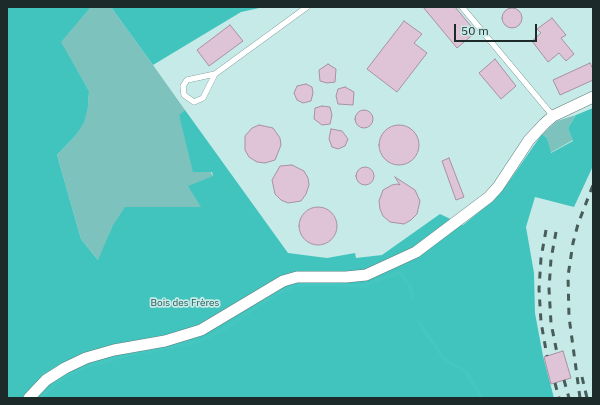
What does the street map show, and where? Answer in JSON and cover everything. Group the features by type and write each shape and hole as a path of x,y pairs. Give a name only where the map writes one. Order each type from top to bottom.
{"street":[{"path":"29,398 46,380 86,358 201,330 283,281 297,277 346,278 366,275 416,252 449,230 489,197 498,187 529,140 554,116 593,97"}],"lane":[{"path":"215,74 203,98 194,102 184,95 182,86 186,80 215,74 307,7"},
{"path":"462,7 554,116"}],"shaded area":[{"path":"91,7 111,7 153,65 185,110 179,116 213,176 202,207 112,227 99,261 81,239 57,155 76,135 88,107 89,91 60,42"},
{"path":"576,115 568,128 573,140 550,153 547,138 542,134 557,121"}],"green space":[{"name":"Bois des Frères","path":"7,7 91,7 61,42 89,91 88,107 84,122 76,135 57,155 81,239 98,260 112,227 125,207 201,207 188,186 213,176 212,172 193,172 179,115 185,110 288,253 327,258 355,253 356,258 382,255 440,214 463,225 490,203 505,187 542,134 547,138 551,153 573,141 568,128 576,115 593,108 593,166 574,207 535,197 526,227 534,273 535,313 543,356 554,398 7,398"},
{"path":"111,7 264,7 241,12 153,65"}],"building":[{"path":"423,7 455,7 476,32 457,48"},
{"path":"512,8 519,11 522,18 519,25 512,28 505,25 502,18 505,11"},
{"path":"552,18 566,35 561,38 574,54 566,61 559,53 548,62 532,41 541,33 537,29"},
{"path":"404,21 422,34 414,43 427,53 397,92 367,69"},
{"path":"230,25 243,41 209,66 197,50"},
{"path":"495,59 516,86 501,99 479,73"},
{"path":"590,63 593,69 593,80 560,95 553,80"},
{"path":"328,64 336,69 335,82 327,83 320,81 319,70"},
{"path":"306,84 312,87 313,93 311,101 303,103 297,100 294,93 297,86"},
{"path":"345,87 354,92 353,105 338,104 336,96 338,89"},
{"path":"322,106 330,107 332,115 330,124 322,125 314,119 315,108"},
{"path":"360,110 368,110 373,115 371,126 368,128 360,128 355,123 355,115"},
{"path":"259,125 273,128 280,138 281,145 275,160 265,163 257,162 249,157 245,150 245,136 252,128"},
{"path":"403,125 410,128 416,134 419,145 418,153 410,162 403,165 395,165 388,162 380,153 379,141 382,134 391,126"},
{"path":"331,129 342,131 348,139 345,146 338,149 332,147 329,139"},
{"path":"449,158 464,197 456,200 442,161"},
{"path":"292,165 304,171 308,178 309,185 306,194 301,201 288,203 281,200 275,194 272,180 280,166"},
{"path":"361,167 369,167 374,172 372,183 369,185 361,185 356,180 356,172"},
{"path":"395,177 415,190 420,201 417,214 404,224 390,222 383,216 380,209 379,201 383,190 392,185 400,185"},
{"path":"318,207 328,210 334,216 337,226 334,236 328,242 318,245 308,242 302,236 299,226 302,216 308,210"},
{"path":"563,351 571,378 551,384 544,357"}],"waterway":[{"path":"40,398 63,378 89,366 128,355 198,342 222,330 276,294 295,286 309,284 364,286 399,272 410,286 413,298"},
{"path":"419,322 444,359 466,372 482,398"}],"railway":[{"path":"580,398 569,317 568,276 573,243 578,224 593,185"},
{"path":"546,230 541,258 539,289 541,322 547,356"},
{"path":"556,232 551,259 549,289 551,323 557,353"},
{"path":"582,377 587,398"},
{"path":"564,380 569,398"},
{"path":"555,383 559,398"}]}
